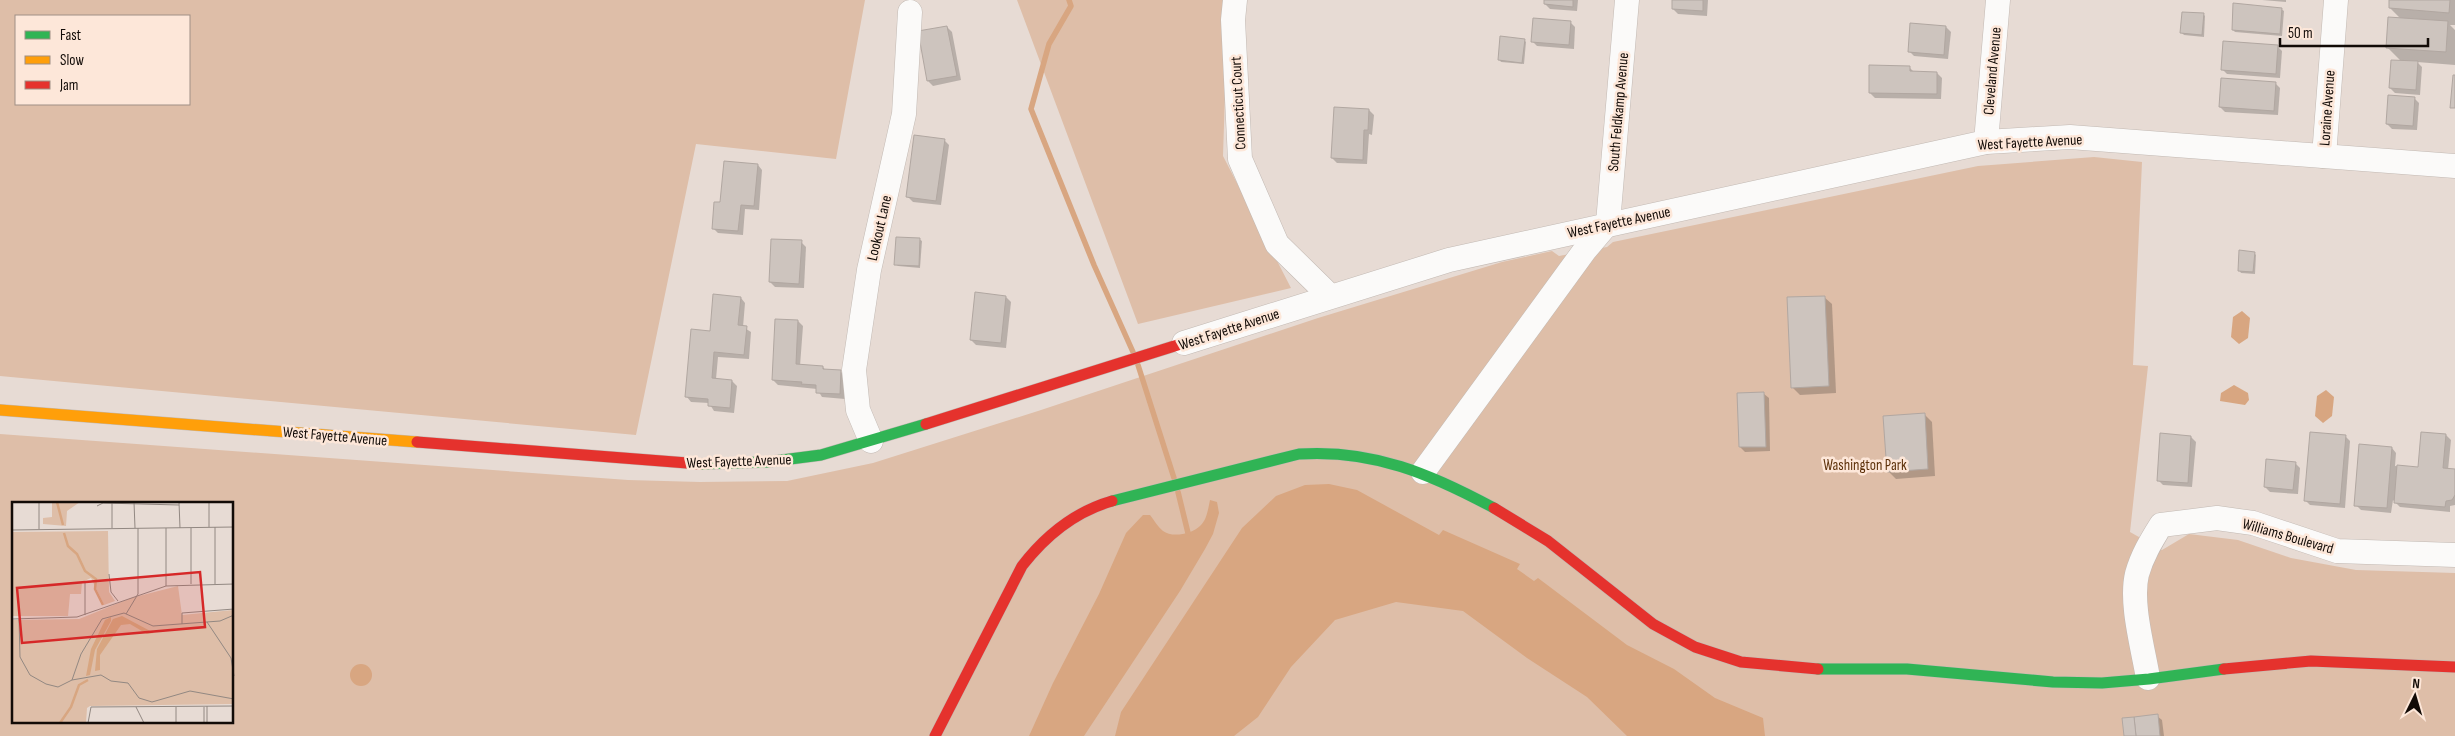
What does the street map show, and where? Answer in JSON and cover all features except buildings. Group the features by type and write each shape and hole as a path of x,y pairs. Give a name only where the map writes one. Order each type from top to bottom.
{"street":[{"name":"Connecticut Court","path":"1235,0 1234,20 1240,159 1278,244 1330,296"},
{"name":"South Feldkamp Avenue","path":"1608,223 1627,0"},
{"name":"Cleveland Avenue","path":"1986,142 1998,0"},
{"name":"Loraine Avenue","path":"2324,156 2336,0"},
{"name":"Lookout Lane","path":"871,442 858,410 854,370 869,270 904,114 910,12"},
{"name":"West Fayette Avenue","path":"0,410 694,464 767,464 809,458 871,442 1449,260 1608,223 1986,142 2070,137 2455,166"},
{"path":"1423,472 1585,250 1608,223"},
{"path":"935,736 1022,566 1036,548 1072,518 1092,508 1193,480 1299,454 1316,452 1355,454 1390,461 1423,472 1533,530 1659,629 1716,656 1769,668 1908,669 2069,683 2106,683 2288,662 2330,661 2455,666"},
{"name":"Williams Boulevard","path":"2148,678 2136,600 2137,575 2145,552 2161,525 2217,518 2253,523 2337,551 2455,554"}],"green space":[{"path":"0,0 865,0 836,159 696,144 636,435 0,376"},
{"path":"1017,0 1228,0 1223,156 1291,288 1138,324"},
{"name":"Washington Park","path":"2094,157 2142,162 2133,365 2148,366 2130,532 2162,550 2189,534 2238,540 2291,558 2356,570 2455,573 2455,736 0,736 0,434 628,480 700,482 787,481 873,463 1038,411 1318,318 1502,262 1552,251 1559,256 1607,247 1613,242 1978,166"}],"shaded area":[{"path":"2242,311 2250,318 2248,338 2239,344 2231,337 2233,317"},
{"path":"2234,385 2248,393 2249,400 2245,405 2220,401 2221,393"},
{"path":"2326,390 2334,397 2332,416 2323,423 2315,416 2317,396"},
{"path":"1329,484 1357,490 1439,535 1443,530 1520,564 1517,569 1534,581 1538,578 1627,645 1674,669 1715,698 1763,718 1765,736 1627,736 1587,697 1527,658 1463,611 1396,602 1335,620 1291,667 1258,717 1234,736 1115,736 1121,712 1242,528 1276,496 1305,485"},
{"path":"1210,500 1217,502 1219,513 1213,534 1205,549 1180,591 1084,736 1029,736 1053,683 1099,594 1126,533 1143,515 1150,515 1159,528 1167,533 1177,535 1192,531 1204,521"},
{"path":"361,664 369,667 372,675 369,683 361,686 353,683 350,675 353,667"}],"waterway":[{"path":"1069,0 1071,6 1049,44 1031,109 1094,265 1133,352"},
{"path":"1138,365 1174,478"},
{"path":"1178,492 1188,533"}],"traffic: fast":[{"path":"700,464 767,462 821,455 926,424"},
{"path":"1112,501 1299,454 1326,453 1377,460 1401,466 1447,485 1494,508"},
{"path":"1818,669 1907,669 2053,682 2102,683 2224,669"}],"traffic: slow":[{"path":"0,410 417,442"}],"traffic: jam":[{"path":"926,424 1184,343"},
{"path":"417,442 700,464"},
{"path":"935,736 1022,566 1041,544 1073,518 1085,511 1112,501"},
{"path":"1494,508 1548,541 1653,624 1695,647 1741,662 1818,669"},
{"path":"2224,669 2311,661 2455,667"}]}
